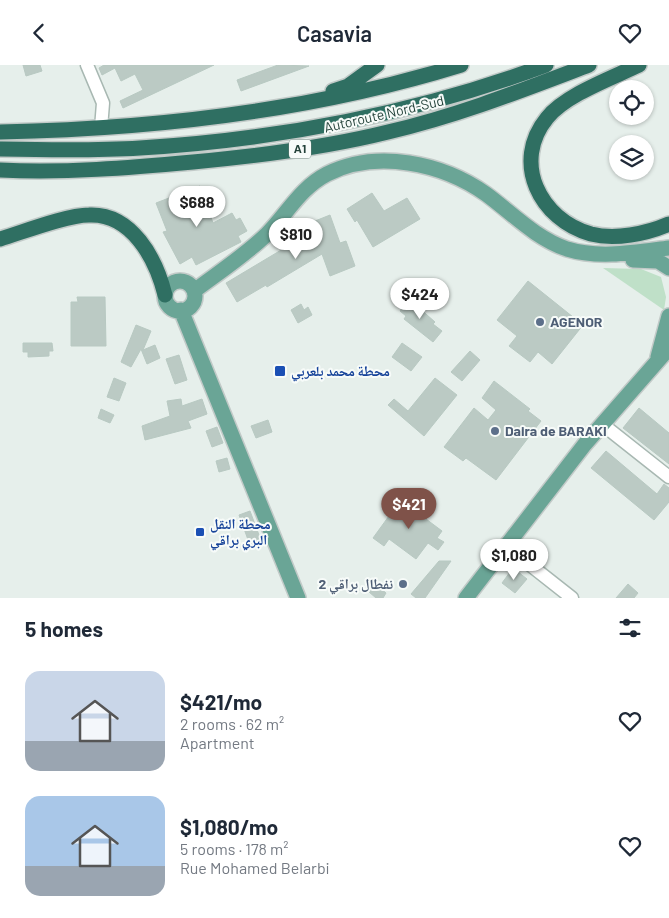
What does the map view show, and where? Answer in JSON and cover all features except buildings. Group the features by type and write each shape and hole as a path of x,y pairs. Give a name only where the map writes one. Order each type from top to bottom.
{"highway":[{"path":"289,106 348,86 377,65"},
{"path":"0,132 174,122 289,106 368,91 461,65"},
{"name":"Autoroute Nord-Sud","path":"0,149 139,148 274,134 344,121 432,101 514,77 546,65"},
{"name":"Autoroute Nord-Sud","path":"0,170 87,171 141,167 259,156 322,145 388,132 455,113 589,65"},
{"path":"639,65 586,91 548,116 537,132 531,152 530,171 536,190 544,203 557,217 573,227 592,234 625,235 657,229 669,224"},
{"path":"0,239 81,216 106,217 129,229 149,252 161,279 165,295"}],"main road":[{"path":"181,310 192,304 194,291 267,234 308,186 338,169 365,163 410,163 448,173 484,193 532,231 567,249 596,257 658,261 669,268"},
{"path":"567,249 608,253 669,248"},
{"path":"194,291 187,283 177,282 170,285 165,295 168,305 181,310 298,598"},
{"path":"657,361 669,316"},
{"path":"466,598 602,424 669,347"}],"street":[{"path":"87,65 103,103 101,127"},
{"path":"602,424 669,477"},
{"path":"506,546 572,598"}],"green space":[{"path":"603,268 641,269 661,277 666,297 664,310"}],"place":[{"name":"AGENOR","path":"540,322"},
{"name":"محطة محمد بلعربي","path":"280,371"},
{"name":"Daira de BARAKI","path":"495,431"},
{"name":"محطة النقل البري براقي","path":"200,532"},
{"name":"نفطال براقي 2","path":"403,584"}]}
